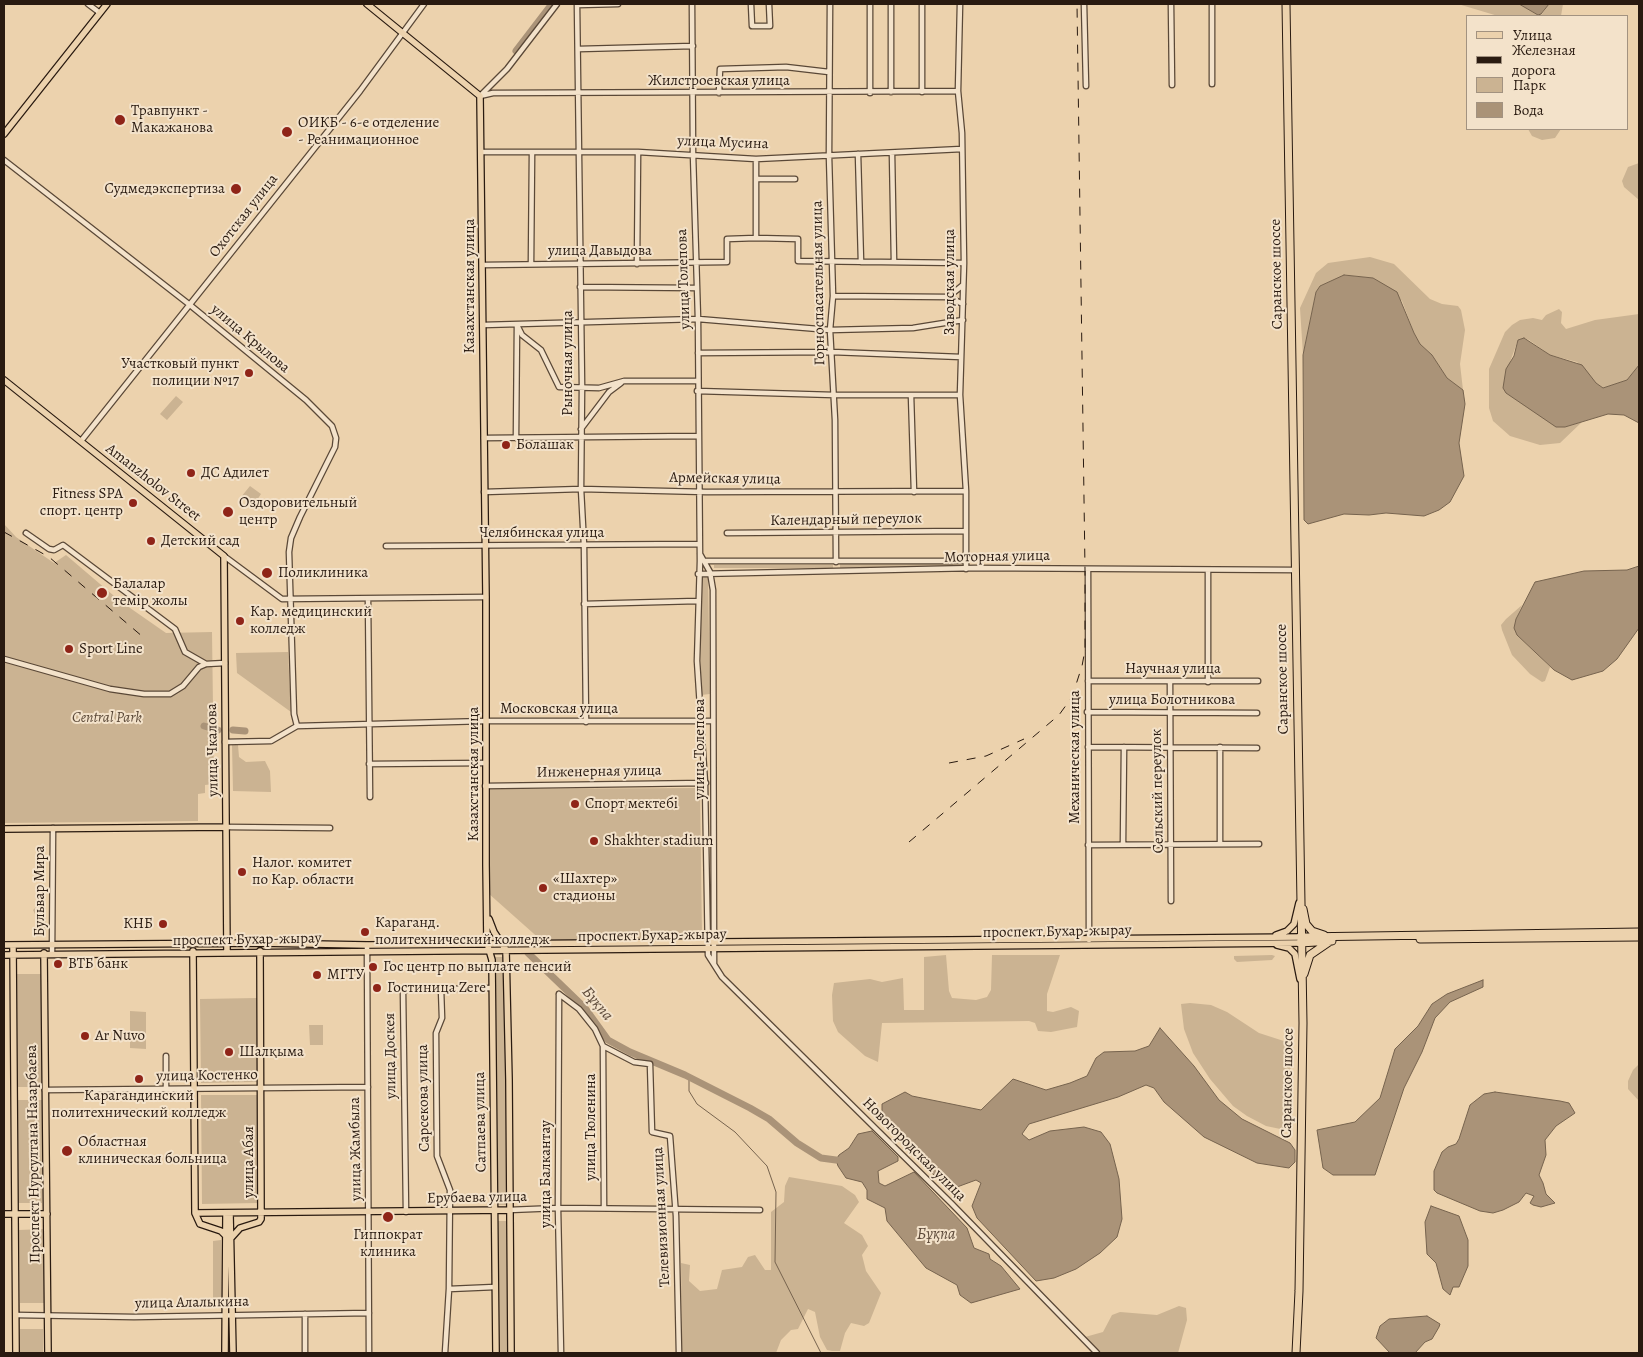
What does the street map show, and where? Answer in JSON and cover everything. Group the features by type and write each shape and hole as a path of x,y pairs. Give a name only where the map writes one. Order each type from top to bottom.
{"highway":[{"name":"Саранское шоссе","path":"1286,4 1302,987 1299,1291 1296,1353"},
{"path":"1300,899 1306,924 1312,931 1330,939 1639,937"},
{"path":"1300,940 1639,932"},
{"path":"1302,987 1310,955 1330,939"}],"main road":[{"path":"4,134 107,4"},
{"path":"367,4 480,96"},
{"name":"Казахстанская улица","path":"480,96 486,597 485,786 487,943 489,950"},
{"name":"Amanzholov Street","path":"4,380 224,556"},
{"name":"улица Чкалова","path":"224,556 227,953"},
{"path":"4,828 227,827"},
{"path":"1271,940 1287,931 1294,924 1300,899"},
{"path":"487,912 494,932 506,950"},
{"path":"1271,940 1288,948 1295,954 1302,987"},
{"name":"проспект Бухар-жырау","path":"4,955 227,953 487,943 1300,940"},
{"name":"проспект Бухар-жырау","path":"4,945 260,944 506,950 710,948 888,943"},
{"path":"193,944 195,1213 200,1224 221,1231 228,1237 233,1314 233,1353"},
{"name":"улица Абая","path":"228,1237 240,1228 259,1222 261,1214 260,944"},
{"name":"Проспект Нурсултана Назарбаева","path":"13,946 16,1353"},
{"name":"Проспект Нурсултана Назарбаева","path":"44,946 48,1353"},
{"name":"Сатпаева улица","path":"489,950 492,960 496,1353"},
{"name":"Сатпаева улица","path":"506,950 511,1353"},
{"name":"Ерубаева улица","path":"195,1213 261,1214 509,1210"},
{"path":"4,1214 47,1214"},
{"path":"225,1353 228,1214"}],"street":[{"path":"88,4 100,13"},
{"name":"Охотская улица","path":"81,441 190,305 424,4"},
{"path":"480,96 507,69 557,4"},
{"path":"577,4 618,4"},
{"name":"Рыночная улица","path":"577,4 582,386 580,489 584,545 586,722"},
{"name":"улица Толепова","path":"692,4 693,154 698,319 697,391 700,561 697,601 700,720 705,783 710,941"},
{"path":"751,4 752,26 770,26 769,4"},
{"name":"Горноспасательная улица","path":"830,4 829,156 833,296 830,330 834,395 836,562"},
{"path":"870,4 870,93"},
{"path":"891,4 891,92"},
{"path":"922,4 922,92"},
{"name":"Заводская улица","path":"960,4 958,91 962,149 964,263 960,395 966,491 966,569"},
{"path":"1084,4 1086,86"},
{"path":"1170,4 1172,85"},
{"path":"1212,4 1212,84"},
{"path":"579,49 693,46"},
{"path":"719,93 720,69 786,67 829,72"},
{"name":"Жилстроевская улица","path":"480,96 493,93 870,93 958,91"},
{"name":"улица Мусина","path":"482,152 532,154 638,152 756,159 962,149"},
{"path":"637,264 638,152"},
{"path":"892,153 894,262"},
{"path":"531,264 532,154"},
{"path":"858,154 860,262"},
{"path":"756,159 756,238"},
{"name":"улица Крылова","path":"4,160 48,192 190,305 317,411 329,422 335,433 334,448 291,538 288,559 294,714 297,726"},
{"path":"756,179 795,179"},
{"name":"улица Давыдова","path":"482,265 727,262 727,239 756,238 798,238 798,261 964,263"},
{"path":"948,297 964,285"},
{"path":"580,288 696,288"},
{"path":"833,296 948,297 963,304"},
{"path":"483,325 698,319 830,330 914,328 963,320"},
{"path":"517,325 522,335 542,350 559,387 582,386 599,388 624,381 697,381"},
{"path":"516,438 517,325"},
{"path":"698,353 832,352 961,357"},
{"path":"580,429 609,392 624,381"},
{"path":"697,391 834,395 960,395"},
{"path":"911,395 914,492"},
{"path":"484,438 580,439 698,436"},
{"name":"Армейская улица","path":"484,492 580,489 836,492 966,491"},
{"name":"Календарный переулок","path":"727,533 966,531"},
{"path":"26,533 49,549 54,550 63,545 175,629 186,652 206,664"},
{"name":"Челябинская улица","path":"386,546 699,544"},
{"name":"улица Толепова","path":"699,554 706,561 713,590 710,948"},
{"name":"Amanzholov Street","path":"224,556 277,597 289,600"},
{"name":"Моторная улица","path":"700,561 966,561"},
{"name":"Моторная улица","path":"698,574 710,572 966,569 1296,570"},
{"name":"Механическая улица","path":"1088,569 1089,942"},
{"path":"1208,570 1208,682"},
{"path":"289,600 486,597"},
{"path":"368,598 370,797"},
{"path":"584,604 697,601"},
{"path":"4,659 122,692 144,694 170,694 183,686 199,667 206,664 225,663"},
{"name":"Научная улица","path":"1088,681 1258,681"},
{"name":"Сельский переулок","path":"1170,681 1171,901"},
{"name":"улица Болотникова","path":"1087,712 1257,713"},
{"name":"Московская улица","path":"297,726 486,721 712,721"},
{"path":"225,742 271,741 297,726"},
{"path":"1088,747 1257,748"},
{"path":"1123,844 1124,747"},
{"path":"1220,747 1220,844"},
{"path":"369,764 486,763"},
{"name":"Инженерная улица","path":"485,786 712,783"},
{"path":"227,827 330,828"},
{"name":"Бульвар Мира","path":"52,828 52,954"},
{"path":"1088,844 1259,844"},
{"name":"улица Жамбыла","path":"367,948 369,1353"},
{"name":"Новогородская улица","path":"710,948 710,961 722,977 951,1203 1097,1353"},
{"name":"улица Доскея","path":"406,1212 403,990 492,988"},
{"name":"Сарсекова улица","path":"441,989 442,1018 436,1033 437,1156 450,1190 449,1290 445,1353"},
{"name":"улица Балкантау","path":"561,1353 558,1208 560,994 579,1009 594,1029 603,1046"},
{"name":"Телевизионная улица","path":"603,1046 634,1062 650,1064 652,1132 670,1136 679,1353"},
{"name":"улица Тюленина","path":"603,1046 604,1208"},
{"path":"166,1056 166,1089"},
{"name":"улица Костенко","path":"45,1090 368,1087"},
{"name":"Ерубаева улица","path":"509,1210 558,1208 760,1210"},
{"path":"449,1290 495,1287"},
{"path":"304,1314 305,1353"},
{"name":"улица Алалыкина","path":"16,1315 369,1314"}],"green space":[{"path":"1458,4 1519,4 1538,15 1495,15"},
{"path":"1549,4 1563,4 1561,15 1538,15 1542,14"},
{"path":"1529,130 1560,130 1555,138 1542,140 1532,136"},
{"path":"1639,163 1639,200 1624,187 1622,181 1628,167"},
{"path":"1370,257 1394,264 1430,299 1442,304 1458,306 1461,310 1465,330 1460,364 1463,390 1447,378 1432,355 1420,344 1402,301 1373,278 1345,275 1320,286 1316,292 1303,355 1300,308 1316,273 1328,263"},
{"path":"1559,309 1562,312 1561,323 1566,329 1595,320 1639,314 1639,365 1627,380 1603,388 1577,362 1550,355 1524,338 1518,340 1510,362 1513,397 1565,427 1582,422 1560,443 1540,445 1510,436 1493,421 1489,408 1489,369 1505,332 1512,325 1520,320 1533,318 1542,320 1546,315"},
{"path":"176,396 183,402 167,420 160,414"},
{"path":"250,486 261,494 253,506 241,497"},
{"name":"Central Park","path":"4,524 16,537 54,563 66,555 120,601 166,633 212,632 214,784 205,785 205,793 198,794 198,821 4,823"},
{"path":"840,564 953,564 953,568 840,568"},
{"path":"714,565 833,565 833,568 714,568"},
{"path":"700,576 708,576 710,694 701,695"},
{"path":"1522,605 1516,619 1517,635 1550,667 1545,681 1542,682 1530,674 1512,655 1502,630 1501,625"},
{"path":"288,652 291,712 237,673 236,653"},
{"path":"232,745 238,745 239,757 246,762 265,761 270,771 271,792 233,791"},
{"name":"Shakhter stadium","path":"700,788 702,937 542,941 488,893 488,789"},
{"path":"38,905 46,908 46,930 42,931 40,926 43,918 36,916 33,910"},
{"path":"946,955 949,991 952,998 976,1000 987,997 991,990 992,955 1060,955 1047,994 1047,1011 1053,1012 1071,1007 1079,1011 1077,1027 1051,1032 1038,1031 1035,1023 1029,1021 882,1023 878,1062 865,1056 838,1032 833,1021 832,995 834,983 870,979 882,982 903,978 904,1010 924,1010 924,957"},
{"path":"1234,956 1275,956 1272,960 1237,962 1234,959"},
{"path":"495,957 505,957 507,1205 498,1205"},
{"path":"16,974 42,974 42,1087 17,1087"},
{"path":"257,998 258,1082 201,1083 200,999"},
{"path":"1181,1004 1211,1005 1227,1012 1259,1033 1290,1043 1292,1129 1290,1131 1266,1126 1247,1116 1233,1106 1210,1079 1193,1053 1184,1029"},
{"path":"130,1011 146,1012 146,1049 130,1048"},
{"path":"309,1025 323,1025 323,1045 310,1045"},
{"path":"1639,1064 1639,1101 1628,1089 1628,1081 1633,1070"},
{"path":"201,1095 257,1095 258,1203 202,1204"},
{"path":"18,1100 42,1100 42,1203 18,1203"},
{"path":"789,1177 842,1186 855,1195 859,1202 844,1223 862,1235 868,1246 862,1255 866,1271 881,1293 869,1323 864,1326 851,1323 845,1333 840,1351 827,1350 820,1337 815,1312 808,1309 798,1329 791,1330 781,1340 776,1353 682,1353 681,1263 690,1265 689,1281 700,1291 717,1289 722,1270 742,1267 748,1257 755,1255 765,1270 771,1270 771,1212 784,1202 785,1186"},
{"path":"498,1221 507,1221 508,1353 499,1353"},
{"path":"43,1229 44,1303 20,1303 19,1230"},
{"path":"221,1240 222,1297 213,1298 213,1241"},
{"path":"1179,1306 1186,1308 1187,1320 1178,1353 1102,1353 1085,1337 1103,1332 1112,1315 1120,1312 1157,1315"},
{"path":"20,1329 43,1329 43,1353 20,1353"}],"water":[{"path":"1519,4 1549,4 1538,15"},
{"path":"1344,275 1373,278 1397,292 1420,344 1432,355 1447,378 1463,390 1465,404 1459,443 1464,476 1450,502 1439,510 1424,516 1386,513 1369,515 1344,514 1308,524 1304,520 1303,355 1316,292 1320,286"},
{"path":"1524,338 1550,355 1582,365 1596,383 1603,388 1627,380 1639,365 1639,423 1624,415 1608,414 1565,427 1556,427 1506,393 1503,388 1506,369 1514,356 1518,340"},
{"path":"1639,566 1639,628 1617,659 1603,671 1572,680 1554,670 1517,635 1514,628 1516,619 1535,582 1584,571 1627,570"},
{"path":"1483,980 1483,987 1450,1002 1435,1018 1422,1052 1404,1088 1375,1175 1333,1175 1323,1168 1317,1130 1355,1122 1380,1098 1395,1049 1418,1026 1432,1004 1447,994"},
{"path":"1160,1028 1194,1066 1219,1100 1242,1119 1290,1143 1295,1150 1295,1162 1289,1168 1257,1163 1204,1137 1164,1102 1154,1088 1146,1085 1118,1097 1029,1124 1022,1134 1029,1140 1050,1131 1084,1127 1101,1132 1110,1144 1119,1179 1122,1219 1117,1237 1100,1253 1076,1269 1054,1278 1036,1281 977,1218 972,1206 981,1183 976,1180 957,1187 947,1186 927,1169 886,1121 882,1112 882,1104 905,1092 912,1096 981,1110 1013,1079 1046,1090 1070,1083 1087,1076 1096,1058 1104,1052 1135,1051 1149,1046"},
{"path":"1495,1092 1569,1103 1575,1113 1556,1126 1545,1140 1546,1155 1539,1175 1546,1194 1555,1203 1541,1207 1533,1205 1530,1203 1534,1196 1526,1193 1519,1202 1493,1213 1480,1211 1434,1190 1434,1171 1442,1152 1456,1144 1459,1139 1470,1105 1484,1094"},
{"name":"Бұқпа","path":"872,1131 898,1157 898,1161 878,1171 879,1183 885,1186 914,1172 967,1228 974,1248 989,1254 990,1259 1001,1266 1020,1289 971,1303 960,1295 957,1285 926,1268 887,1221 885,1208 867,1199 867,1190 862,1182 846,1178 838,1166 836,1160 839,1155 849,1148 858,1134"},
{"path":"1431,1206 1459,1216 1468,1240 1468,1266 1459,1287 1453,1287 1450,1295 1443,1289 1436,1263 1427,1254 1425,1222"},
{"path":"1427,1316 1440,1324 1432,1339 1425,1342 1415,1353 1390,1353 1376,1338 1380,1326 1389,1319"}],"waterway":[{"path":"516,51 552,4"},
{"path":"204,726 218,730"},
{"path":"233,730 245,731"},
{"name":"Бұқпа","path":"528,953 585,1008 608,1040 630,1052 685,1075 750,1108 769,1119 797,1143 821,1158 836,1160"},
{"path":"689,1077 689,1091 697,1104 735,1132 767,1166 776,1192 775,1262 821,1353"}],"railway":[{"path":"909,842 1059,715 1072,697 1082,666 1085,650 1085,569 1077,4"},
{"path":"4,532 49,557 143,637"},
{"path":"949,763 986,756 1024,739"}],"place":[{"name":"Травпункт - Макажанова","path":"120,120"},
{"name":"ОИКБ - 6-е отделение - Реанимационное","path":"287,132"},
{"name":"Судмедэкспертиза","path":"236,189"},
{"name":"Участковый пункт полиции №17","path":"249,373"},
{"name":"Болашак","path":"506,445"},
{"name":"ДС Адилет","path":"191,473"},
{"name":"Fitness SPA спорт. центр","path":"133,503"},
{"name":"Оздоровительный центр","path":"228,512"},
{"name":"Детский сад","path":"151,541"},
{"name":"Поликлиника","path":"267,573"},
{"name":"Балалар темір жолы","path":"102,593"},
{"name":"Кар. медицинский колледж","path":"240,621"},
{"name":"Sport Line","path":"69,649"},
{"name":"Спорт мектебі","path":"575,804"},
{"name":"Shakhter stadium","path":"594,841"},
{"name":"Налог. комитет по Кар. области","path":"242,872"},
{"name":"«Шахтер» стадионы","path":"543,888"},
{"name":"КНБ","path":"163,924"},
{"name":"Караганд. политехнический колледж","path":"365,932"},
{"name":"ВТБ банк","path":"58,964"},
{"name":"Гос центр по выплате пенсий","path":"373,967"},
{"name":"МГТУ","path":"317,975"},
{"name":"Гостиница Zere","path":"377,988"},
{"name":"Ar Nuvo","path":"85,1036"},
{"name":"Шалқыма","path":"229,1052"},
{"name":"Карагандинский политехнический колледж","path":"139,1079"},
{"name":"Областная клиническая больница","path":"67,1151"},
{"name":"Гиппократ клиника","path":"388,1217"}]}
